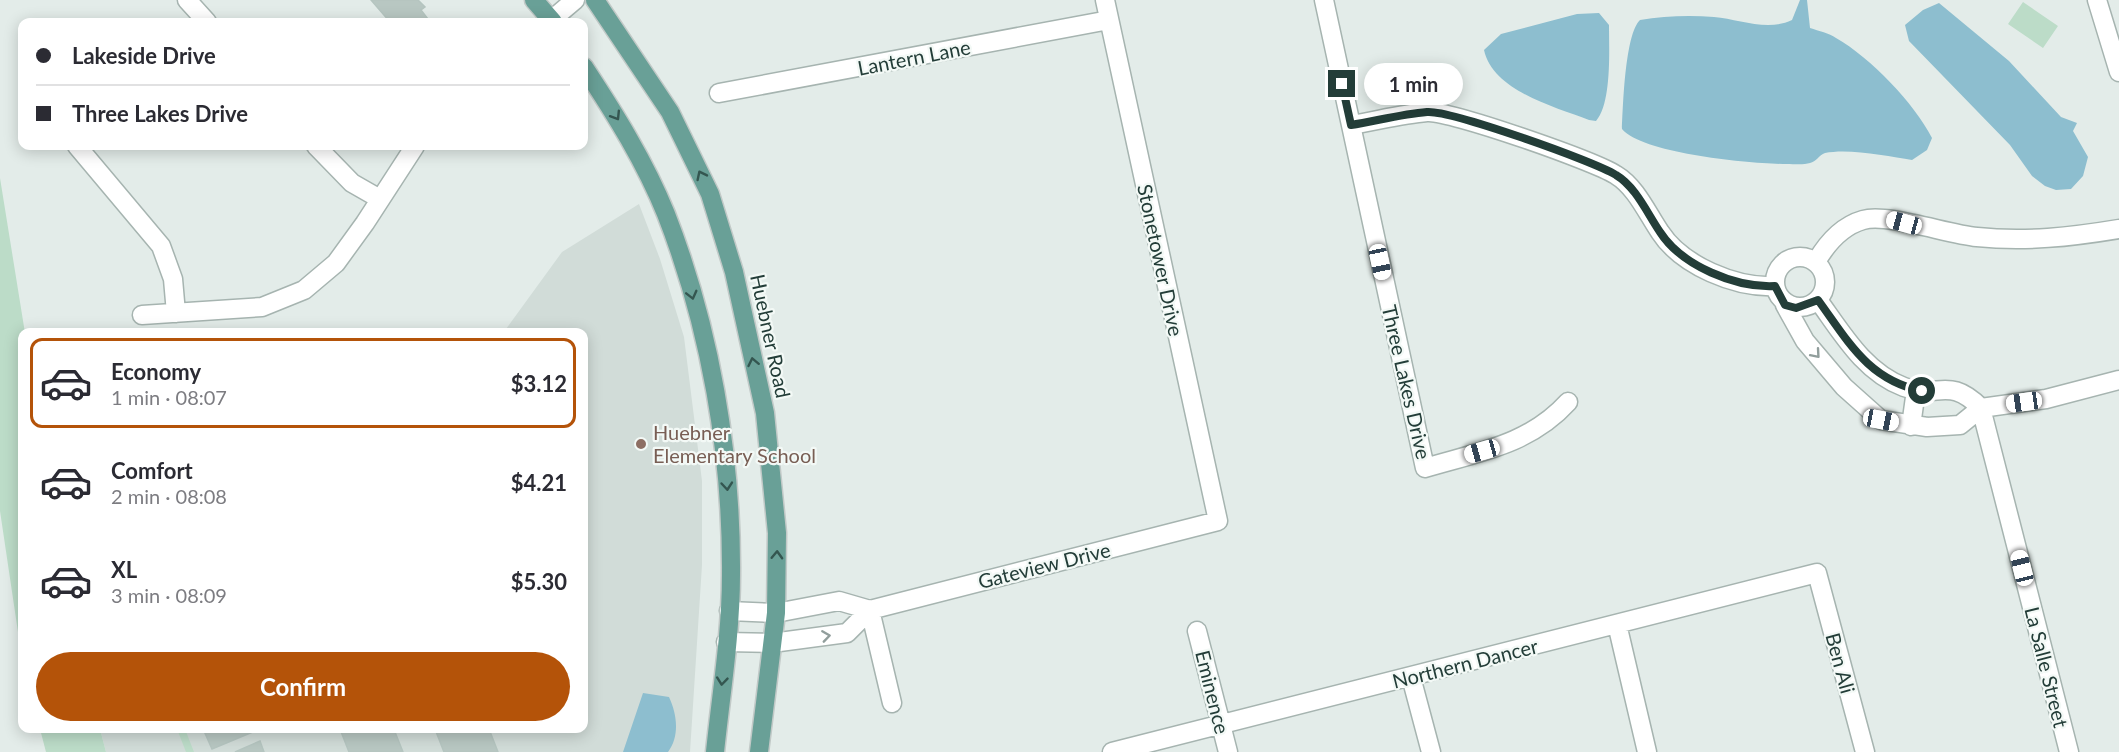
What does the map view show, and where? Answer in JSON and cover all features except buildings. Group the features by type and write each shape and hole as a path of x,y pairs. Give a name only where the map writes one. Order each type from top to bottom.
{"main road":[{"path":"534,0 548,18"},
{"name":"Huebner Road","path":"595,0 670,112 710,194 734,272 766,424 777,533 776,613 759,752"},
{"path":"588,74 632,145 665,213 689,284 708,359 722,434 729,505 731,576 715,752"}],"street":[{"path":"187,0 203,18"},
{"path":"555,18 575,0"},
{"name":"Stonetower Drive","path":"1105,0 1218,521"},
{"name":"Three Lakes Drive","path":"1324,0 1425,468 1519,440 1547,424 1568,402"},
{"path":"2097,0 2119,72"},
{"name":"Lantern Lane","path":"719,93 1109,21"},
{"path":"1351,125 1429,111 1460,118 1592,163 1617,175 1644,206 1661,235 1682,255 1701,268 1738,281 1775,286"},
{"path":"80,150 161,246 173,279 176,313"},
{"path":"320,150 352,183 380,199"},
{"path":"142,315 262,307 304,290 336,263 411,150"},
{"path":"1816,262 1832,240 1848,226 1865,219 1888,219 1935,231 2006,239 2055,239 2119,229"},
{"path":"1785,305 1796,308 1818,300 1823,293 1825,277 1816,262 1802,256 1787,260 1776,273 1775,286 1785,305 1805,341 1833,374 1881,420 1911,426 1960,425 1981,408 2046,399 2119,380"},
{"path":"1818,300 1857,354 1878,374 1905,388 1958,390 1968,395 1981,408"},
{"path":"1833,374 1857,354"},
{"path":"1911,426 1916,390"},
{"name":"La Salle Street","path":"1981,408 2069,752"},
{"name":"Gateview Drive","path":"870,610 1218,521"},
{"name":"Northern Dancer","path":"1112,752 1817,573"},
{"name":"Ben Ali","path":"1817,573 1865,752"},
{"path":"729,611 776,613 839,600 870,610"},
{"path":"726,642 772,643 847,633 870,610"},
{"path":"870,610 892,703"},
{"path":"1617,624 1647,752"},
{"name":"Eminence","path":"1197,631 1228,752"},
{"path":"1411,677 1431,752"}],"shaded area":[{"name":"Huebner Elementary School","path":"639,204 660,259 684,337 702,481 702,565 690,752 106,752 101,733 588,733 588,328 507,328 562,252"}],"green space":[{"path":"2023,2 2058,26 2043,48 2008,24"},
{"path":"0,178 24,328 18,328 18,632 0,511"},
{"path":"41,733 101,733 106,752 46,752"},
{"path":"179,733 187,733 194,752 186,752"}],"water":[{"path":"1800,0 1807,0 1810,28 1830,35 1863,57 1903,96 1932,138 1927,150 1912,160 1845,151 1825,153 1808,164 1771,164 1725,160 1674,151 1634,138 1622,129 1628,55 1635,28 1640,20 1705,16 1773,25 1792,20"},
{"path":"1939,3 2009,61 2061,117 2077,123 2073,131 2088,157 2083,176 2071,189 2056,190 2045,186 2032,176 2010,145 1909,41 1905,25 1923,10"},
{"path":"1599,13 1609,25 1609,61 1605,102 1596,121 1543,103 1512,87 1499,76 1484,50 1501,34 1577,14"},
{"path":"643,693 669,697 674,711 676,732 668,752 623,752"}],"place":[{"name":"Huebner Elementary School","path":"641,444"}],"route":[{"path":"1342,84 1351,125 1429,111 1460,118 1592,163 1617,175 1644,206 1661,235 1682,255 1701,268 1738,281 1775,286 1785,305 1796,308 1811,305 1818,300 1857,354 1878,374 1905,388 1922,391"}]}
